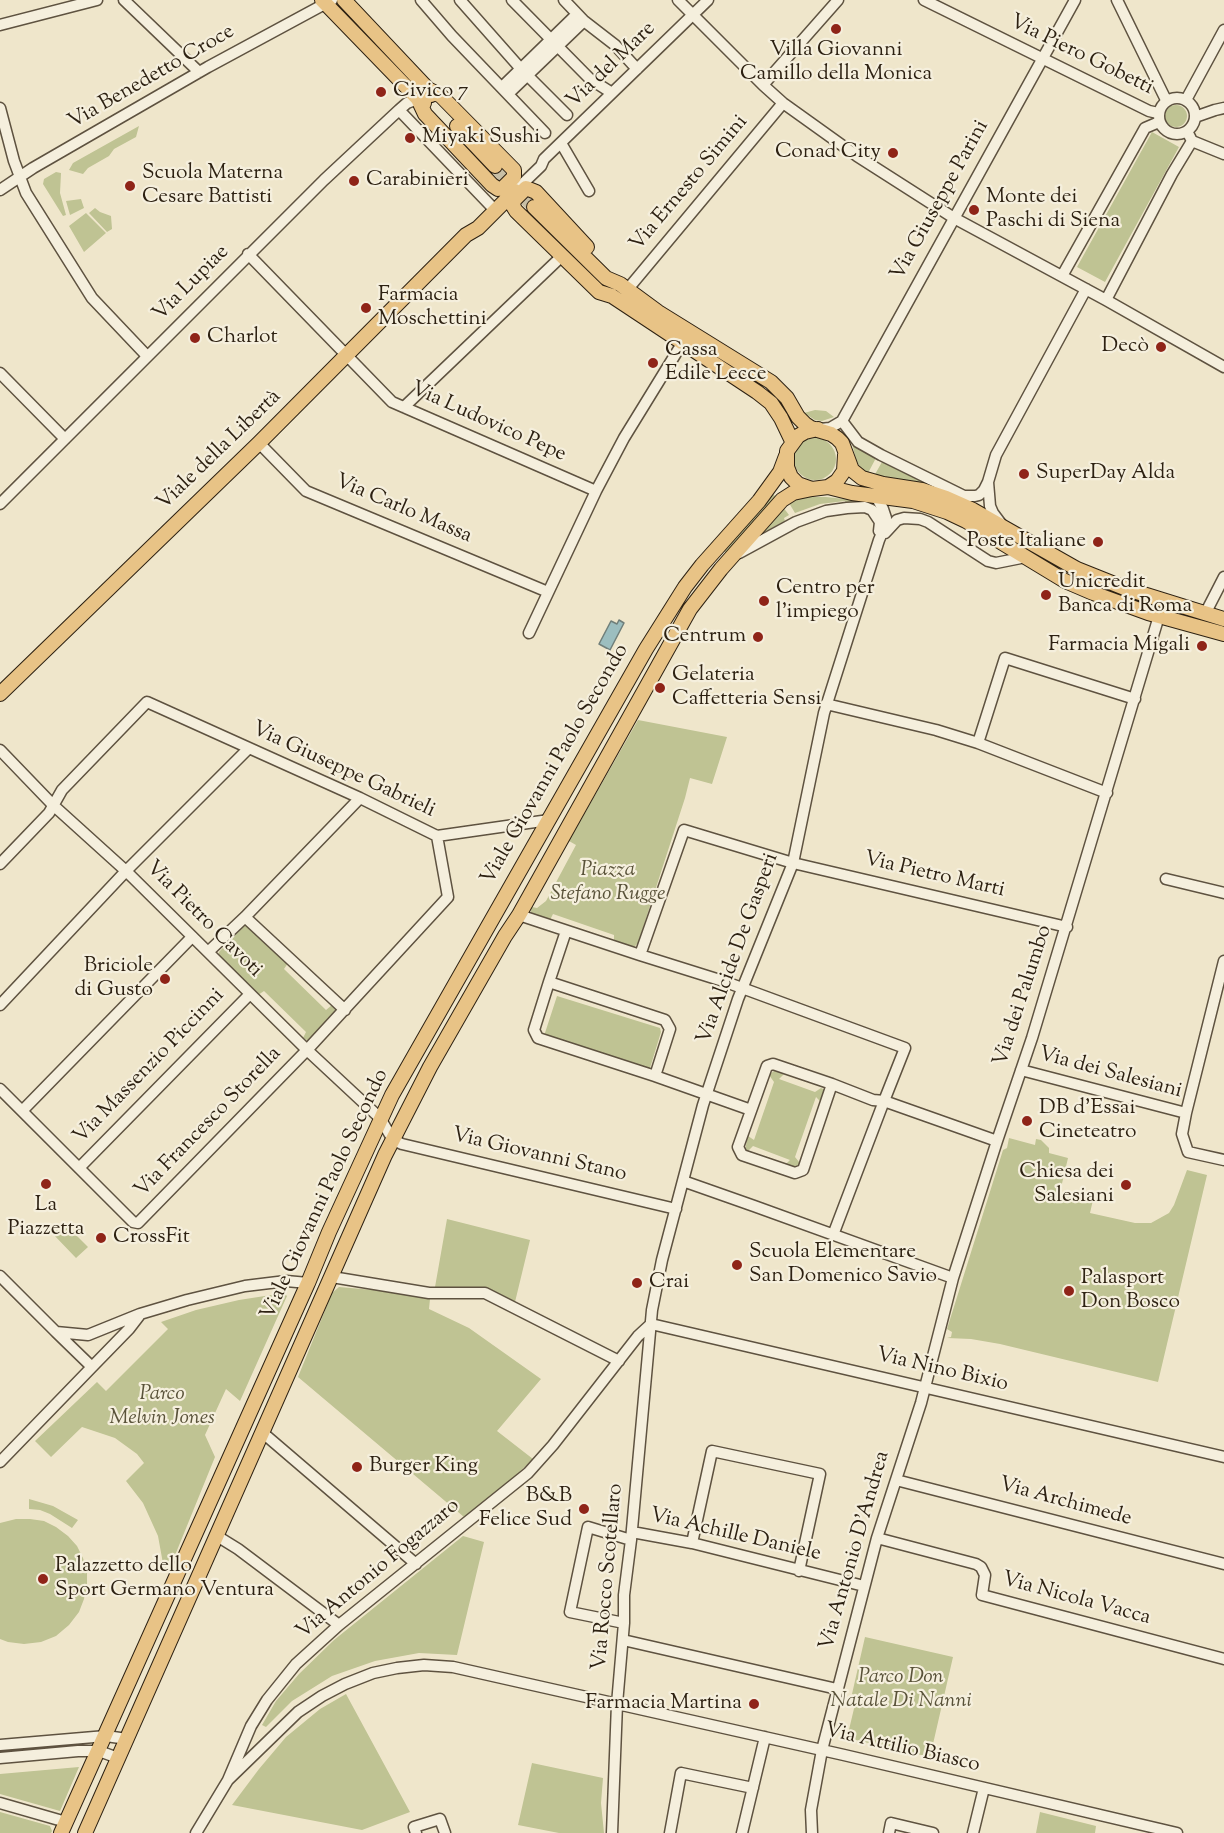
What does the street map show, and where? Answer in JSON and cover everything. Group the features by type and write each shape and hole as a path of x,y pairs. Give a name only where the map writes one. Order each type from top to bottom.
{"main road":[{"path":"344,0 423,94 431,108 493,168"},
{"path":"326,1 423,94 441,96 514,170 515,176 503,188 498,189 492,185 425,114 423,94"},
{"path":"492,185 495,192 494,206 527,210 562,256 598,292 620,290"},
{"path":"792,441 777,410 771,403 682,342 620,290 612,273 536,192 528,188 524,189 512,202 527,210 605,287 620,290 771,382 787,398 798,417 811,428 837,438 852,470 862,478 933,493 973,510 1077,569 1127,590 1224,619"},
{"name":"Viale della Libertà","path":"0,694 259,443 466,235 478,228 494,206 513,189"},
{"path":"818,429 805,432 792,441 786,456 791,477 798,484 812,489 828,487 852,493 913,501 947,512 966,521 1065,581 1160,616 1224,634"},
{"path":"828,487 837,481 844,471 845,452"},
{"name":"Viale Giovanni Paolo Secondo","path":"64,1827 380,1118 646,649 685,587 759,501 780,472 786,456"},
{"name":"Viale Giovanni Paolo Secondo","path":"85,1833 393,1140 430,1067 519,915 690,609 782,500 793,494 812,489"},
{"path":"646,649 661,658"},
{"path":"501,905 519,915"}],"street":[{"path":"0,25 82,2 97,0"},
{"path":"124,0 200,72"},
{"path":"421,0 546,133"},
{"path":"459,0 524,72 567,115"},
{"path":"512,0 590,79 612,93"},
{"path":"564,0 580,17 615,45 637,69"},
{"path":"678,0 783,103 857,156 954,218 1224,367"},
{"name":"Via del Mare","path":"513,189 532,171 541,166 544,159 708,0"},
{"path":"763,85 838,0"},
{"name":"Via Piero Gobetti","path":"924,0 939,3 1042,59 1159,118"},
{"name":"Via Giuseppe Parini","path":"842,421 1075,0"},
{"path":"1117,0 1166,100"},
{"name":"Via Benedetto Croce","path":"0,190 33,168 326,1"},
{"path":"505,91 580,17"},
{"path":"1186,100 1224,30"},
{"name":"Via Lupiae","path":"0,504 324,180 399,110 423,94"},
{"path":"1106,300 1172,174 1189,136 1195,117 1193,107 1186,100 1176,97 1162,104 1159,118 1162,127 1171,133 1189,136 1224,154"},
{"name":"Via Ernesto Simini","path":"620,290 783,103"},
{"path":"0,108 26,193 92,298 147,356"},
{"path":"1195,117 1224,108"},
{"path":"399,110 494,206"},
{"path":"1062,276 1145,128 1159,118"},
{"path":"561,143 589,191"},
{"path":"514,170 532,171 532,183 536,192"},
{"name":"Via Ludovico Pepe","path":"248,254 392,402 596,491"},
{"path":"404,407 562,256"},
{"path":"818,429 830,428 842,421 858,442 970,497 979,495 988,482 996,455 1086,289"},
{"path":"529,633 596,491 624,438 682,342"},
{"path":"0,373 65,439"},
{"name":"Via Carlo Massa","path":"259,443 306,491 548,592"},
{"path":"988,482 990,506 1004,528"},
{"name":"Via Alcide De Gasperi","path":"651,1324 662,1260 707,1094 742,988 793,863 826,704 885,526 886,518 883,509 871,494"},
{"path":"731,558 796,522 826,511 847,508 865,507 872,510 879,522 879,540"},
{"path":"879,540 897,520 920,519 988,561 996,563 1026,557"},
{"path":"1205,614 1224,577"},
{"name":"Via dei Palumbo","path":"925,1387 953,1278 1067,927 1160,616"},
{"path":"978,743 1005,658 1135,699"},
{"name":"Via Giuseppe Gabrieli","path":"53,805 62,790 147,702 360,798 437,836 448,897 307,1050"},
{"path":"826,704 936,730 978,743 1107,793"},
{"path":"0,1005 126,871 248,749"},
{"name":"Via Pietro Cavoti","path":"0,750 53,805 126,871 307,1050 380,1118 393,1140"},
{"path":"208,952 360,798"},
{"path":"0,864 53,805"},
{"path":"437,836 549,820"},
{"name":"Via Pietro Marti","path":"640,955 684,830 793,863 1067,927"},
{"path":"1166,879 1224,893"},
{"path":"519,915 742,988 905,1048 833,1234"},
{"path":"245,917 345,1010"},
{"path":"566,931 534,1030 538,1038 751,1110"},
{"path":"22,1111 192,937"},
{"path":"1186,1113 1224,961"},
{"path":"549,982 665,1020 670,1029 655,1076"},
{"name":"Via Massenzio Piccinni","path":"79,1168 250,994"},
{"name":"Via Francesco Storella","path":"79,1168 133,1222 138,1223 307,1050"},
{"path":"832,1084 803,1170 795,1173 742,1155 738,1147 767,1066 773,1064 832,1084 873,1100 884,1101 997,1141"},
{"name":"Via dei Salesiani","path":"1021,1070 1186,1113 1182,1134 1188,1152 1224,1160"},
{"path":"0,1089 79,1168"},
{"name":"Via Giovanni Stano","path":"393,1140 676,1209"},
{"path":"683,1181 953,1278"},
{"path":"0,1276 92,1367"},
{"path":"332,1277 429,1293 485,1293 619,1361 638,1336 651,1324"},
{"path":"56,1332 88,1335 141,1314 246,1286 286,1281 308,1283"},
{"path":"0,1461 141,1314"},
{"name":"Via Nino Bixio","path":"651,1324 1224,1457"},
{"name":"Via Rocco Scotellaro","path":"612,1833 624,1594 651,1324"},
{"name":"Via Antonio Fogazzaro","path":"196,1833 228,1780 251,1726 267,1700 296,1664 339,1625 528,1473 619,1361"},
{"name":"Via Antonio D'Andrea","path":"812,1833 811,1810 822,1750 837,1689 876,1538 925,1387"},
{"path":"263,1433 416,1564"},
{"path":"692,1543 712,1451 820,1474 799,1571"},
{"name":"Via Archimede","path":"896,1479 1224,1564"},
{"name":"Via Achille Daniele","path":"624,1623 570,1612 588,1527 631,1536 692,1543 864,1586"},
{"path":"217,1536 238,1549 339,1625"},
{"name":"Via Nicola Vacca","path":"876,1538 976,1564 981,1567 985,1575 982,1595 1224,1659"},
{"path":"623,1640 837,1689"},
{"name":"Via Attilio Biasco","path":"228,1780 298,1712 322,1696 373,1673 424,1665 453,1667 1177,1833"},
{"path":"251,1726 253,1735 259,1740 270,1739"},
{"path":"0,1745 106,1736 127,1739"},
{"path":"742,1833 765,1737"},
{"path":"0,1758 99,1751 118,1758"},
{"path":"670,1833 681,1773 753,1788"},
{"path":"974,1833 984,1788"},
{"path":"0,1803 64,1827"},
{"path":"416,1833 414,1827 440,1819 445,1833"},
{"path":"889,1833 891,1823 933,1833"}],"green space":[{"path":"1176,105 1184,108 1187,116 1184,124 1176,127 1168,124 1165,116 1168,108"},
{"path":"139,126 136,137 114,149 109,156 88,168 83,174 69,170 73,163"},
{"path":"1152,132 1179,147 1105,282 1077,267"},
{"path":"56,172 61,173 60,193 66,215 63,216 43,184 44,179"},
{"path":"81,199 84,208 70,215 66,201"},
{"path":"95,208 111,216 112,229 107,232 89,213"},
{"path":"86,213 106,233 84,252 69,226"},
{"path":"815,410 826,411 834,417 822,421 815,420 804,413"},
{"path":"815,438 830,444 836,459 830,474 815,480 800,474 794,459 800,444"},
{"path":"852,443 876,458 868,473 861,469 856,460"},
{"path":"882,462 934,486 874,476"},
{"path":"773,494 776,497 726,553 723,550"},
{"path":"803,497 826,497 864,501 864,503 846,504 845,501 820,504 795,513 789,503"},
{"path":"783,507 789,515 784,518 785,521 757,536"},
{"name":"Piazza Stefano Rugge","path":"638,720 727,737 712,784 690,778 638,943 633,948 614,941 614,935 553,914 550,920 531,913 531,910 532,907 537,908 546,901 576,845 569,841"},
{"path":"247,925 288,963 284,969 326,1010 332,1005 337,1010 309,1041 303,1038 306,1032 264,991 258,995 218,956 219,952"},
{"path":"557,996 660,1028 661,1032 650,1068 544,1036"},
{"path":"774,1071 784,1074 779,1079 815,1092 821,1088 825,1090 821,1102 816,1097 795,1157 800,1163 796,1168 786,1164 790,1160 753,1146 748,1151 745,1150 748,1136 754,1140 774,1082 769,1075"},
{"name":"Palasport Don Bosco","path":"1009,1138 1035,1145 1036,1139 1041,1140 1049,1148 1049,1153 1068,1158 1060,1192 1093,1200 1090,1213 1135,1223 1151,1223 1169,1213 1187,1170 1207,1175 1158,1382 1000,1344 947,1338 951,1337 952,1332 947,1329 1003,1150 1007,1148"},
{"path":"447,1219 530,1240 515,1302 488,1289 435,1287"},
{"path":"63,1222 88,1247 76,1258 52,1233"},
{"path":"339,1287 385,1291 430,1299 429,1309 469,1328 541,1379 497,1431 533,1459 510,1481 464,1517 298,1377 332,1293"},
{"name":"Parco Melvin Jones","path":"284,1293 287,1296 240,1401 226,1389 205,1435 215,1457 169,1570 164,1569 158,1536 143,1503 126,1481 144,1463 137,1454 115,1438 82,1427 51,1457 35,1441 97,1382 106,1391 168,1329 161,1322 196,1310"},
{"path":"29,1499 53,1506 78,1520 72,1528 50,1514 29,1509"},
{"name":"Palazzetto dello Sport Germano Ventura","path":"16,1519 44,1521 56,1527 77,1546 87,1572 87,1586 79,1612 56,1636 41,1642 24,1644 0,1639 0,1523"},
{"path":"463,1536 484,1542 457,1655 419,1653 375,1661 332,1676 292,1701 266,1727 262,1725 276,1701 299,1674 334,1640"},
{"name":"Parco Don Natale Di Nanni","path":"865,1637 953,1657 930,1757 847,1738 857,1696 852,1694"},
{"path":"346,1694 410,1812 362,1830 232,1805 286,1737 320,1709"},
{"path":"532,1763 603,1778 601,1803 604,1833 559,1833 518,1825"},
{"path":"79,1767 60,1811 0,1794 0,1774"},
{"path":"0,1812 50,1826 52,1831 51,1833 0,1833"},
{"path":"1040,1812 1096,1826 1095,1833 1036,1833"}],"water":[{"path":"619,620 624,623 610,650 599,644 611,621 617,624"}],"tunnel":[{"path":"495,166 534,207"}],"place":[{"name":"Villa Giovanni Camillo della Monica","path":"836,29"},
{"name":"Civico 7","path":"381,92"},
{"name":"Miyaki Sushi","path":"410,138"},
{"name":"Conad City","path":"893,153"},
{"name":"Carabinieri","path":"354,181"},
{"name":"Scuola Materna Cesare Battisti","path":"130,186"},
{"name":"Monte dei Paschi di Siena","path":"974,210"},
{"name":"Farmacia Moschettini","path":"366,308"},
{"name":"Charlot","path":"195,338"},
{"name":"Decò","path":"1161,347"},
{"name":"Cassa Edile Lecce","path":"653,363"},
{"name":"SuperDay Alda","path":"1024,474"},
{"name":"Poste Italiane","path":"1098,542"},
{"name":"Unicredit Banca di Roma","path":"1046,595"},
{"name":"Centro per l'impiego","path":"764,601"},
{"name":"Centrum","path":"758,637"},
{"name":"Farmacia Migali","path":"1202,646"},
{"name":"Gelateria Caffetteria Sensi","path":"660,688"},
{"name":"Briciole di Gusto","path":"165,979"},
{"name":"DB d'Essai Cineteatro","path":"1027,1121"},
{"name":"La Piazzetta","path":"46,1184"},
{"name":"Chiesa dei Salesiani","path":"1126,1185"},
{"name":"CrossFit","path":"101,1238"},
{"name":"Scuola Elementare San Domenico Savio","path":"737,1265"},
{"name":"Crai","path":"637,1283"},
{"name":"Palasport Don Bosco","path":"1069,1291"},
{"name":"Burger King","path":"357,1467"},
{"name":"B&B Felice Sud","path":"584,1509"},
{"name":"Palazzetto dello Sport Germano Ventura","path":"43,1579"},
{"name":"Farmacia Martina","path":"754,1704"}]}
